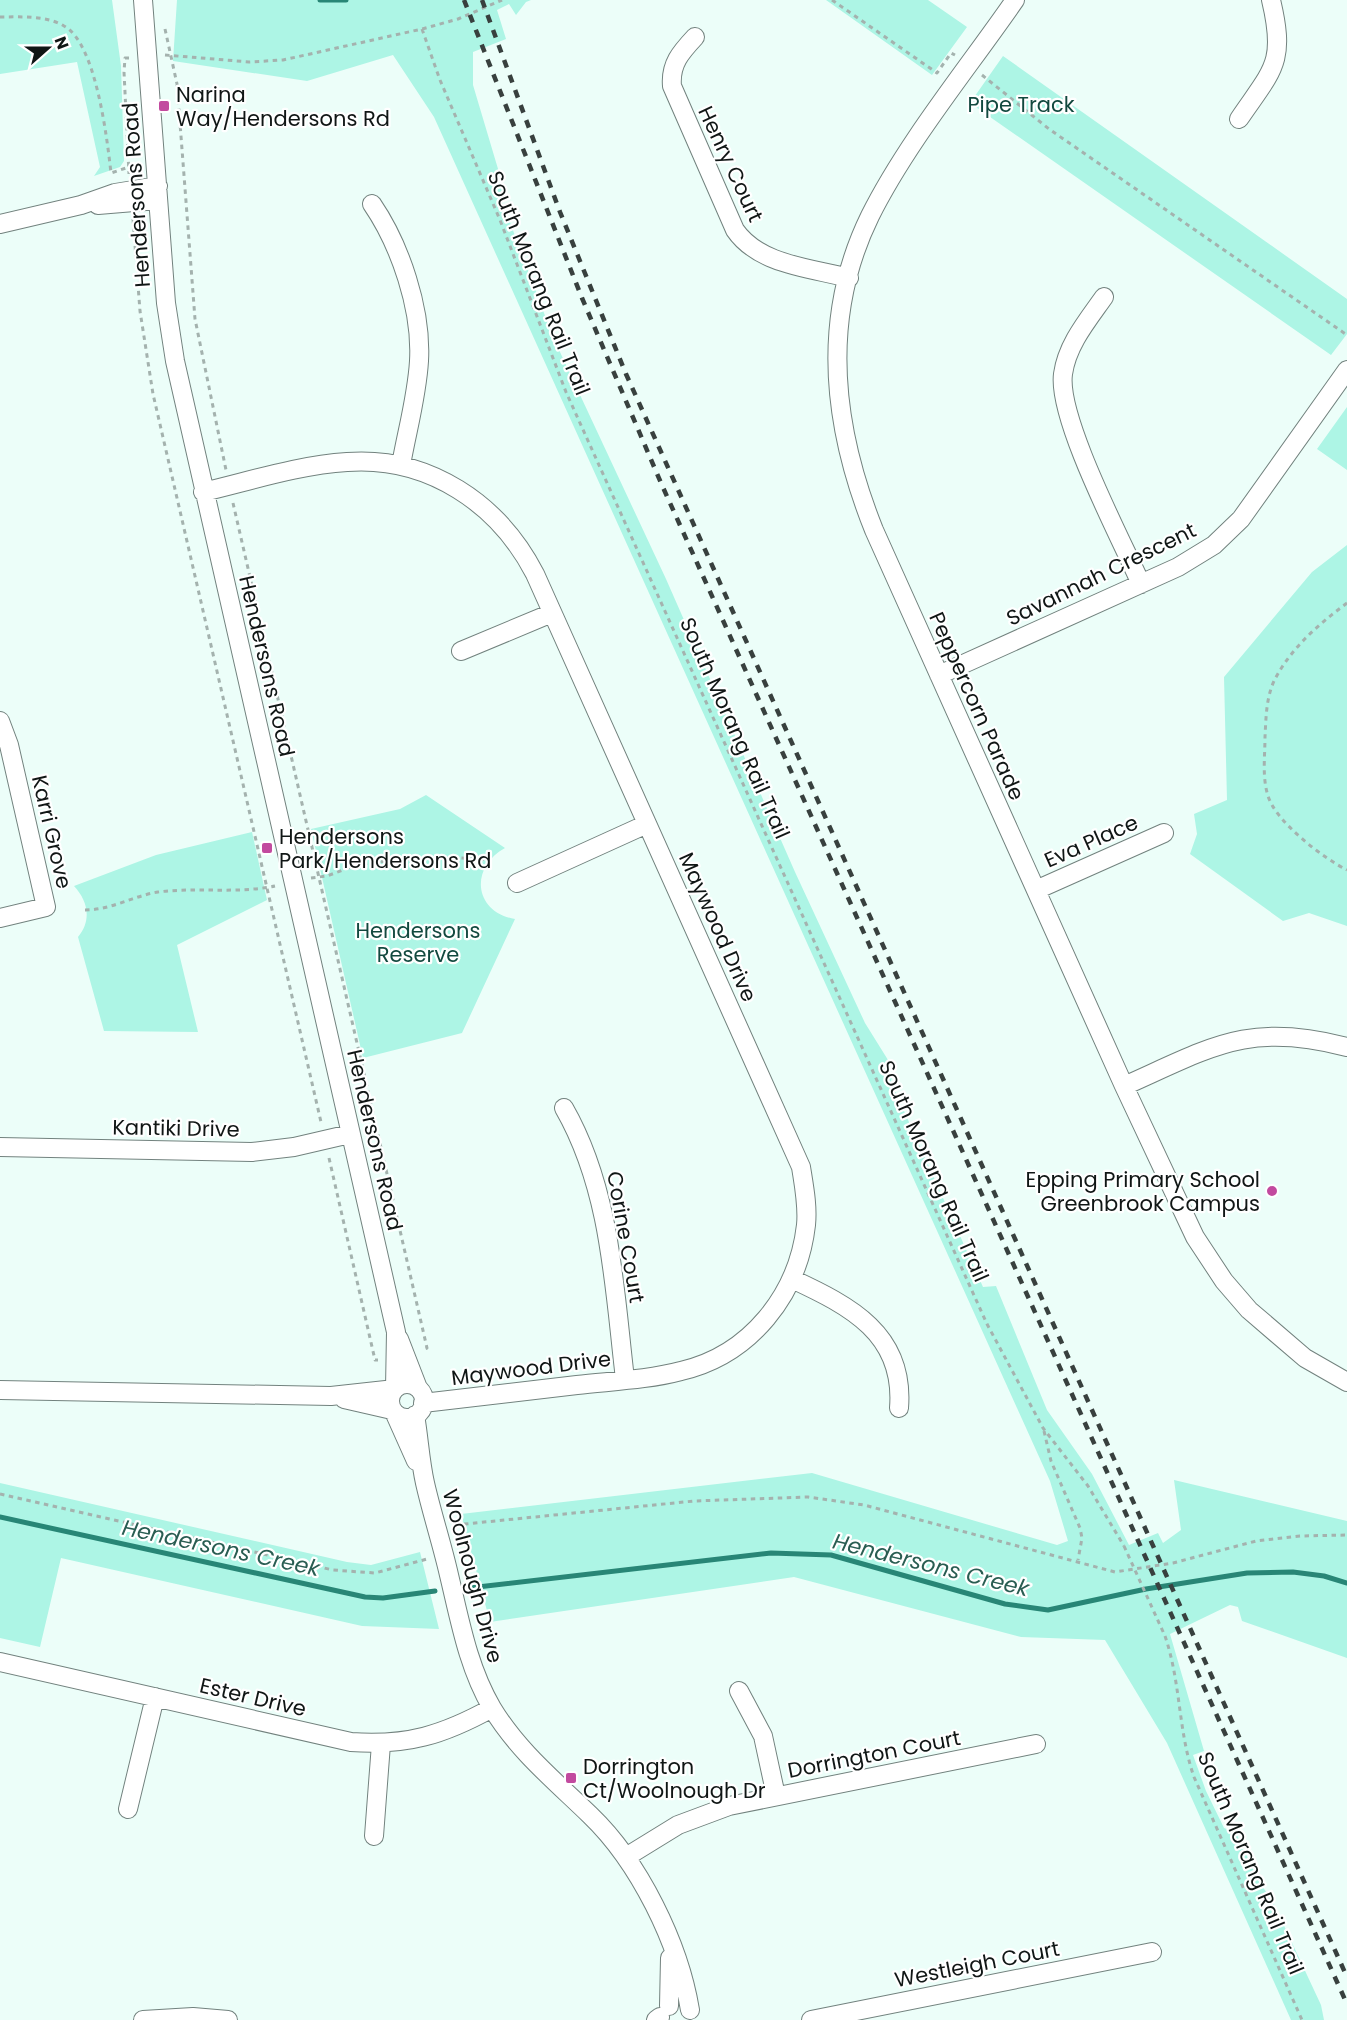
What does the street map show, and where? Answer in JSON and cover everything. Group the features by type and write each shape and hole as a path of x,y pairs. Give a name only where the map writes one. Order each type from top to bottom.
{"street":[{"name":"Peppercorn Parade","path":"1015,0 885,188 859,243 841,317 837,354 838,399 843,436 862,499 1181,1210 1224,1281 1249,1310 1305,1358 1347,1382"},
{"path":"1239,119 1268,76 1279,50 1271,0"},
{"name":"Hendersons Road","path":"143,1 170,335 203,492 396,1332 413,1370 419,1402"},
{"name":"Henry Court","path":"695,37 679,53 673,66 672,86 735,230 742,240 764,255 849,278"},
{"path":"0,224 81,205 158,193"},
{"path":"372,204 389,230 398,250 418,338 417,381 401,465"},
{"path":"1104,297 1074,341 1067,359 1062,391 1072,428 1141,584"},
{"name":"Savannah Crescent","path":"939,675 1197,557 1229,531 1247,511 1347,370"},
{"name":"Maywood Drive","path":"203,492 346,462 401,465 434,476 463,491 491,513 525,555 801,1167 806,1194 806,1224 792,1279 771,1314 735,1347 711,1361 683,1371 419,1402"},
{"path":"461,651 552,613"},
{"name":"Karri Grove","path":"0,721 9,745 46,907 0,918"},
{"path":"517,884 647,824"},
{"name":"Eva Place","path":"1036,890 1164,833"},
{"path":"1124,1086 1190,1056 1243,1038 1288,1035 1347,1047"},
{"name":"Corine Court","path":"564,1108 586,1152 603,1211 625,1379"},
{"name":"Kantiki Drive","path":"0,1148 252,1152 294,1147 350,1134"},
{"path":"792,1279 846,1305 877,1333 897,1373 901,1391 899,1408"},
{"name":"Hendersons Road","path":"395,1389 396,1332"},
{"path":"0,1390 331,1396 395,1389 409,1384 419,1402 405,1418 394,1412 331,1396"},
{"path":"394,1412 390,1397 395,1389"},
{"name":"Woolnough Drive","path":"419,1402 425,1482 468,1655 492,1708 531,1760 591,1815 626,1857 644,1884 669,1941 695,2017"},
{"name":"Woolnough Drive","path":"394,1412 425,1482"},
{"name":"Ester Drive","path":"0,1662 325,1736 381,1744 399,1743 443,1732 492,1708"},
{"path":"739,1691 763,1736 776,1796"},
{"path":"128,1809 155,1697"},
{"path":"374,1836 381,1744"},
{"name":"Dorrington Court","path":"626,1857 678,1826 705,1814 776,1796 1036,1744"},
{"name":"Woolnough Drive","path":"662,2016 671,1974 669,1941"},
{"name":"Westleigh Court","path":"811,2020 1152,1953"},
{"path":"662,2016 681,2004 695,2017"},
{"path":"143,2020 193,2018 228,2020"}],"path":[{"path":"0,17 44,19 62,24 81,41 91,66 111,173 129,167 125,58 180,54 249,62 283,60 422,29 458,19 502,0"},
{"path":"832,0 937,73 951,53 1049,129 1347,335"},
{"name":"South Morang Rail Trail","path":"422,29 450,105 500,220 541,331 570,400 987,1324 1043,1428 1088,1486 1124,1546 1165,1636 1178,1679 1184,1744 1194,1777 1302,2020"},
{"path":"1347,603 1315,628 1275,679 1266,712 1264,762 1268,796 1279,816 1323,855 1347,870"},
{"name":"South Morang Rail Trail","path":"1043,1428 1051,1461 1080,1528 1082,1538 1078,1560"},
{"path":"0,1494 333,1570 375,1573 428,1558"},
{"path":"459,1524 694,1501 808,1497 864,1504 1035,1551 1078,1560 1107,1571 1125,1572 1173,1563 1256,1541 1300,1536 1347,1535"}],"green space":[{"path":"0,0 112,0 121,66 124,161 120,167 94,176 100,167 77,62 0,74"},
{"path":"177,0 531,0 526,2 516,15 509,4 497,10 506,39 473,52 473,85 504,189 502,201 553,337 666,579 795,872 865,1023 893,1068 891,1082 983,1287 996,1286 1047,1410 1092,1474 1129,1545 1158,1533 1163,1543 1181,1530 1174,1480 1347,1521 1347,1658 1242,1621 1238,1607 1230,1605 1170,1634 1204,1751 1193,1755 1206,1791 1224,1828 1236,1833 1259,1882 1272,1900 1321,2005 1324,2020 1291,2020 1167,1743 1105,1640 1021,1637 794,1577 490,1622 461,1514 812,1473 1057,1545 1068,1541 1050,1481 434,117 393,55 307,81 173,61"},
{"path":"826,0 928,0 967,27 932,75"},
{"name":"Pipe Track","path":"1003,56 1347,299 1347,334 1331,355 970,103"},
{"path":"1347,407 1347,470 1317,449"},
{"path":"1347,545 1347,926 1309,913 1283,921 1190,854 1197,834 1194,814 1227,800 1224,677 1312,572"},
{"name":"Hendersons Reserve","path":"426,795 505,848 493,857 486,867 481,888 484,899 491,908 501,915 515,919 462,1033 363,1058 311,829 400,809"},
{"path":"252,832 267,900 177,945 198,1032 104,1031 78,937 87,917 85,904 74,886 156,855"},
{"path":"0,1483 347,1562 371,1565 420,1552 439,1629 362,1626 61,1558 40,1647 0,1638"}],"waterway":[{"path":"320,0 346,0"},
{"name":"Hendersons Creek","path":"0,1517 365,1597 383,1598 435,1591"},
{"name":"Hendersons Creek","path":"469,1588 771,1553 831,1555 1005,1604 1048,1610 1146,1589 1247,1573 1293,1572 1324,1576 1347,1583"}],"railway":[{"path":"464,0 582,298 661,483 1347,2004"},
{"path":"482,0 560,212 626,374 1347,1977"}],"place":[{"name":"Narina Way/Hendersons Rd","path":"164,106"},
{"name":"Hendersons Park/Hendersons Rd","path":"267,848"},
{"name":"Epping Primary School Greenbrook Campus","path":"1272,1191"},
{"name":"Dorrington Ct/Woolnough Dr","path":"571,1778"}]}
